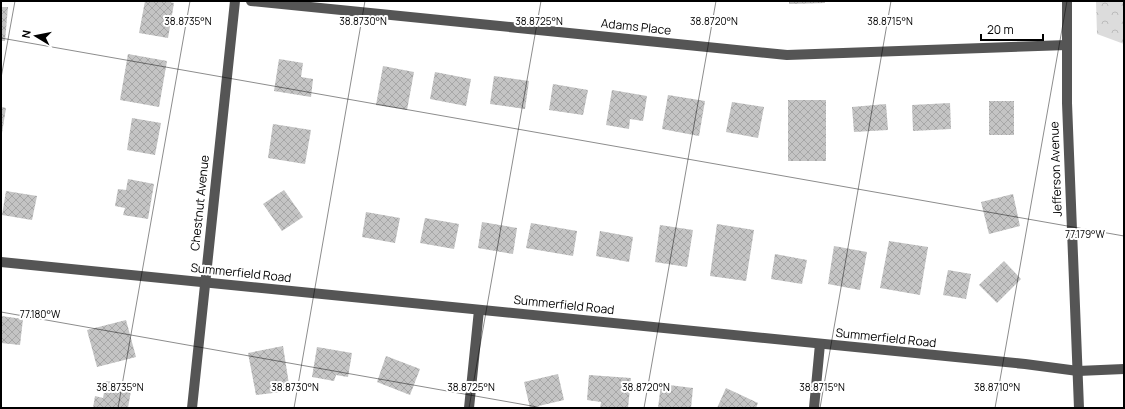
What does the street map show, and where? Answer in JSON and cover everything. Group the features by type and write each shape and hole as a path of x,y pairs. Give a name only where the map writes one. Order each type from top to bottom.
{"street":[{"name":"Chestnut Avenue","path":"192,408 235,1"},
{"name":"Adams Place","path":"251,1 786,55 1067,45"},
{"name":"Jefferson Avenue","path":"1067,1 1067,103 1079,408"},
{"name":"Summerfield Road","path":"1,262 1024,364 1078,371 1124,369"},
{"path":"469,408 479,310"},
{"path":"814,408 820,344"}],"green space":[{"path":"1096,1 1124,1 1124,44 1097,34"}],"building":[{"path":"145,1 165,1 174,3 168,38 139,33"},
{"path":"789,1 825,1 825,3 789,4"},
{"path":"1,7 8,7 5,41 1,41"},
{"path":"128,54 167,61 159,107 120,100"},
{"path":"279,59 303,63 301,77 313,79 311,97 274,91"},
{"path":"383,66 414,72 407,110 376,105"},
{"path":"435,72 471,79 466,106 430,99"},
{"path":"494,76 529,81 525,109 490,104"},
{"path":"553,84 588,90 583,115 549,110"},
{"path":"612,90 647,96 643,121 630,119 629,129 606,125"},
{"path":"668,95 705,101 699,136 662,129"},
{"path":"788,100 826,100 826,161 788,161"},
{"path":"989,101 1014,101 1014,135 989,135"},
{"path":"732,102 764,107 758,138 726,132"},
{"path":"950,103 951,129 913,131 912,105"},
{"path":"886,104 888,130 854,132 852,107"},
{"path":"1,107 6,108 2,133 1,133"},
{"path":"132,118 161,123 155,155 127,150"},
{"path":"273,124 311,130 305,164 268,158"},
{"path":"128,179 154,184 148,219 123,215 125,208 115,206 118,189 126,190"},
{"path":"284,190 303,217 282,231 263,204"},
{"path":"6,191 37,196 32,220 2,215"},
{"path":"1013,194 1020,226 989,234 981,202"},
{"path":"366,212 400,218 395,243 362,237"},
{"path":"425,218 459,224 454,249 420,243"},
{"path":"482,222 517,228 513,254 478,248"},
{"path":"531,223 577,231 573,256 526,248"},
{"path":"717,224 754,230 746,281 710,276"},
{"path":"660,225 693,230 687,267 655,262"},
{"path":"600,231 633,237 629,262 596,256"},
{"path":"889,241 928,247 920,295 880,288"},
{"path":"834,246 867,252 860,290 828,284"},
{"path":"775,254 807,260 802,284 771,279"},
{"path":"1004,261 1021,279 997,303 979,285"},
{"path":"948,270 971,274 966,299 943,295"},
{"path":"1,316 23,319 20,345 1,343"},
{"path":"126,320 136,357 97,367 87,330"},
{"path":"283,346 290,391 256,395 248,353"},
{"path":"317,347 352,353 348,377 336,375 334,381 312,377"},
{"path":"386,356 420,369 410,395 377,382"},
{"path":"558,374 564,400 530,408 524,382"},
{"path":"589,375 631,378 628,408 600,408 601,402 587,400"},
{"path":"106,381 132,385 128,408 93,408 95,396 103,398"},
{"path":"661,384 693,388 691,408 658,408"},
{"path":"726,388 758,403 756,408 717,408"}]}
